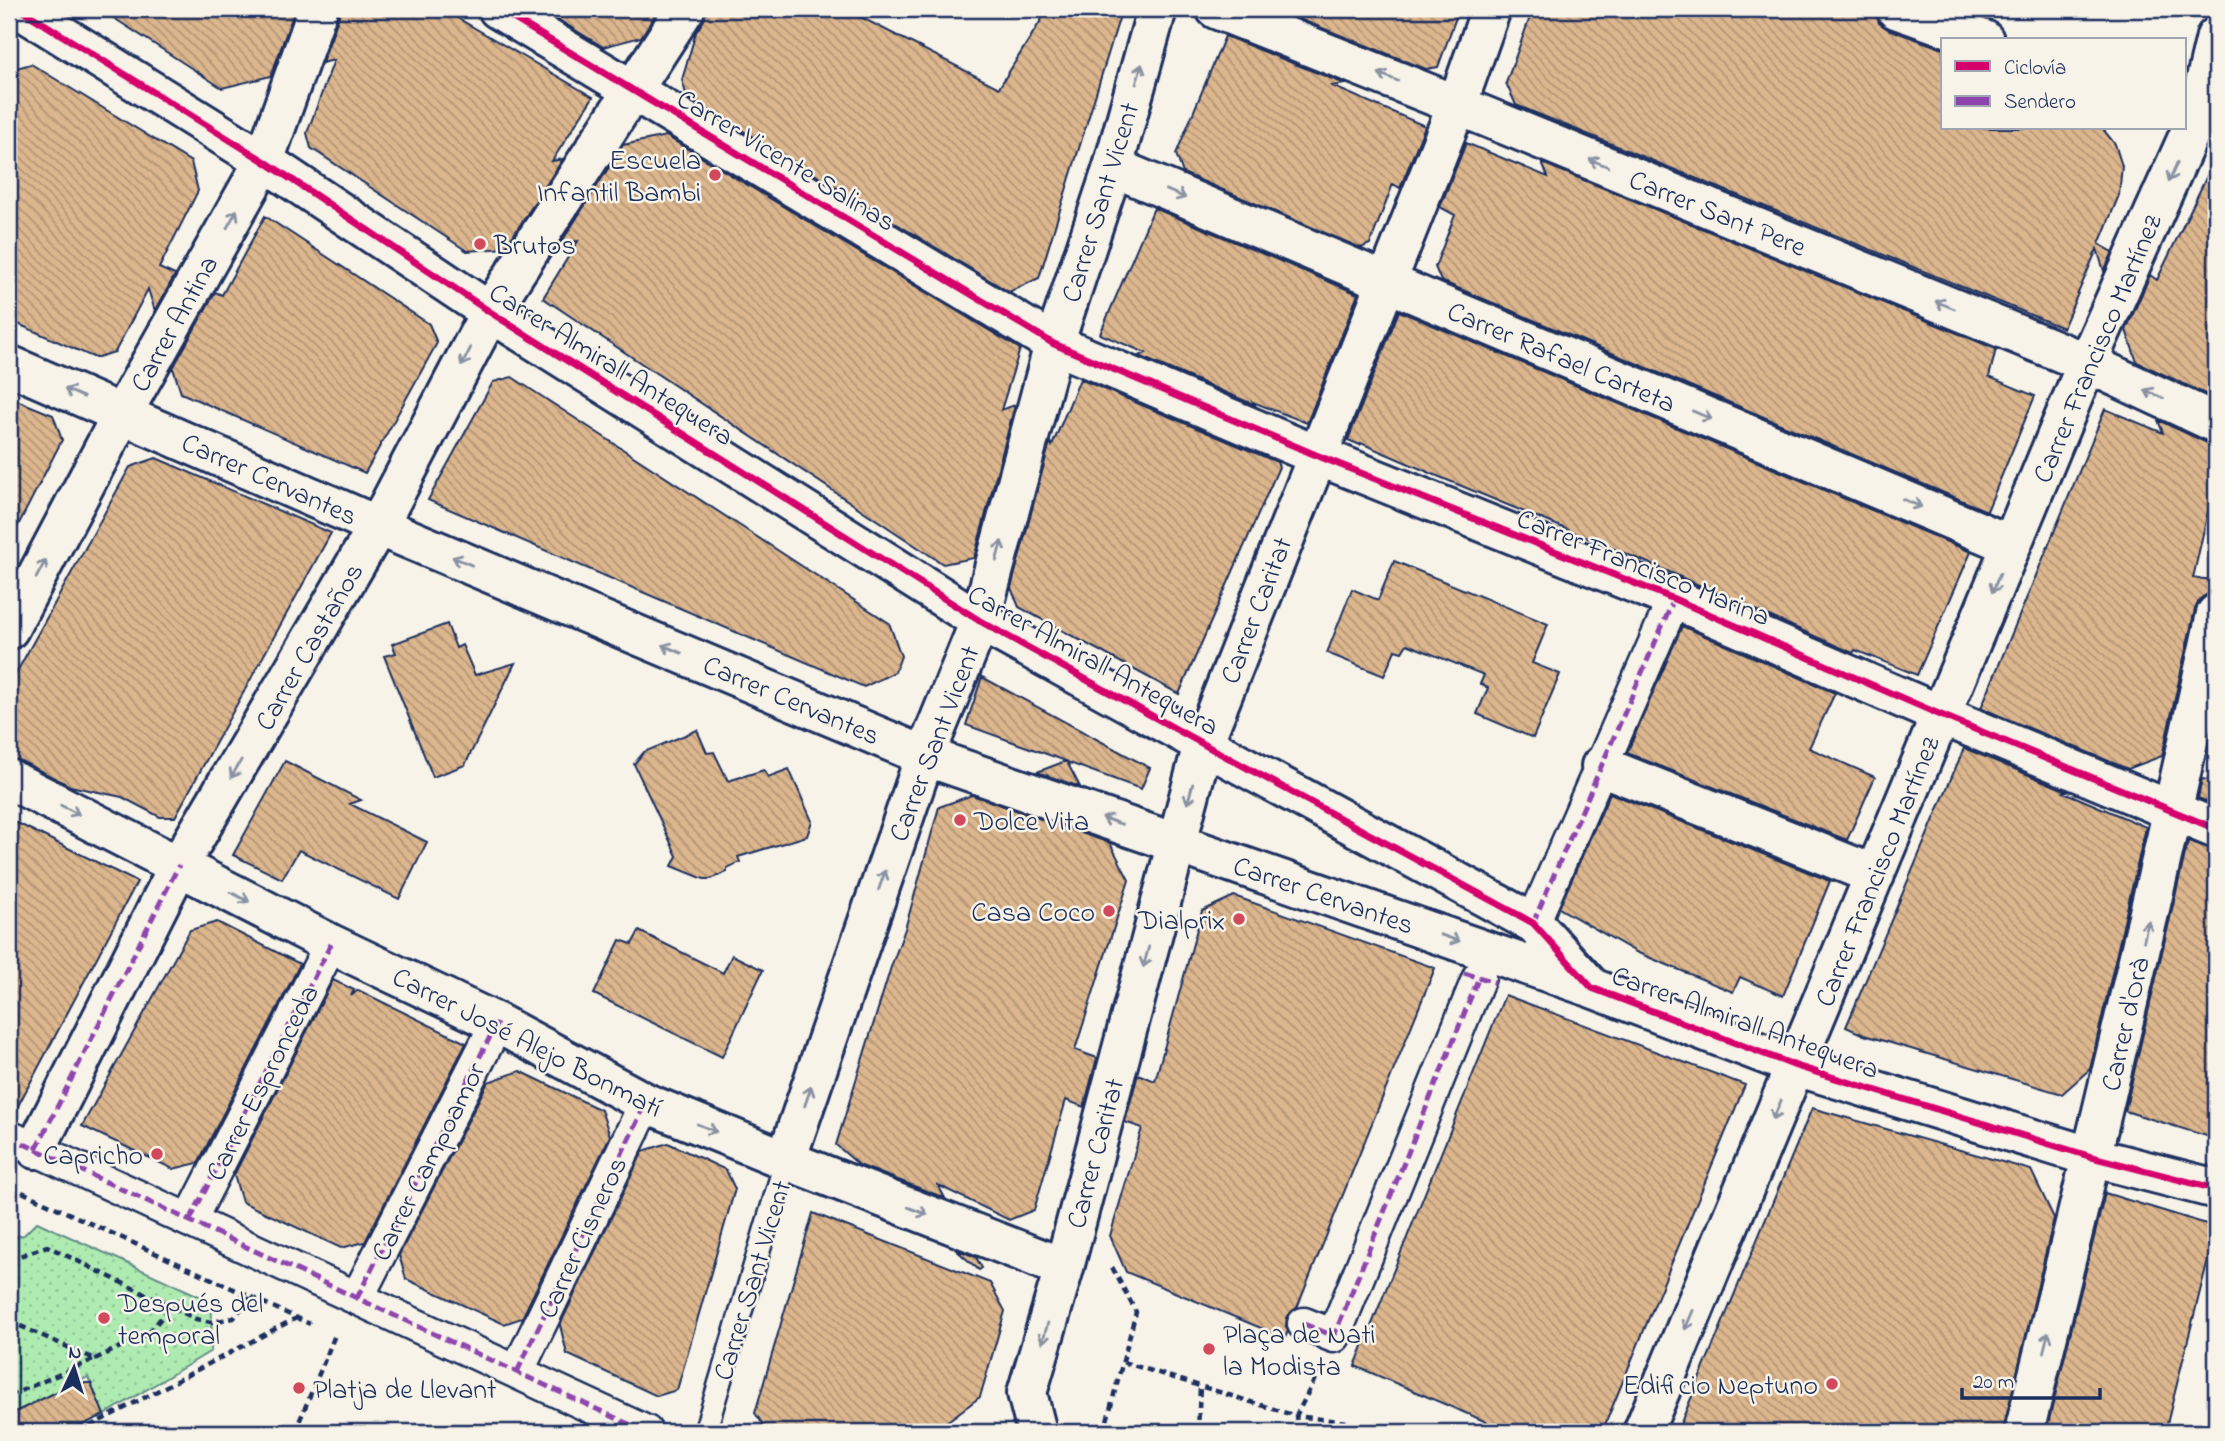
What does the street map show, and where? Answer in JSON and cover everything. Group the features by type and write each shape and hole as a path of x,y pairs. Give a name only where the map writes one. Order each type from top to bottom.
{"street":[{"name":"Carrer Almirall Antequera","path":"20,9 264,161 490,312 980,621 1534,923 1592,988 1796,1066 2092,1157 2216,1189"},
{"name":"Carrer Antina","path":"9,629 122,414 264,161 318,9"},
{"name":"Carrer Castaños","path":"22,1143 179,865 378,526 490,312 685,9"},
{"name":"Carrer Sant Vicent","path":"786,1160 925,756 980,621 1054,344 1113,167 1157,9"},
{"name":"Carrer Sant Pere","path":"1216,9 1458,105 2087,363 2216,423"},
{"name":"Carrer Caritat","path":"1037,1432 1027,1393 1066,1258 1203,744 1458,105 1491,9"},
{"path":"1896,9 1978,38"},
{"name":"Carrer Vicente Salinas","path":"508,11 633,90 1054,344"},
{"name":"Carrer Francisco Martínez","path":"1643,1432 2087,363 2199,117 2216,37"},
{"name":"Carrer Rafael Carteta","path":"1113,167 2011,545"},
{"name":"Carrer Francisco Marina","path":"1054,344 1316,456 1674,598 1941,715 2216,829"},
{"name":"Carrer Cervantes","path":"9,365 378,526 925,756 1592,988"},
{"path":"1534,923 1674,598"},
{"name":"Carrer d'Orà","path":"2024,1432 2174,811 2215,623"},
{"path":"1601,766 1875,875"},
{"name":"Carrer José Alejo Bonmatí","path":"9,779 331,944 497,1023 646,1103 786,1160 1066,1258"},
{"name":"Carrer Espronceda","path":"190,1220 331,944"},
{"path":"1304,1324 1334,1336 1479,977"},
{"name":"Carrer Campoamor","path":"357,1298 497,1023"},
{"name":"Carrer Cisneros","path":"517,1372 646,1103"},
{"path":"22,1143 646,1432"}],"lane":[{"name":"Carrer Sant Vicent","path":"705,1432 786,1160"}],"path":[{"path":"9,1194 10,1186 297,1318 79,1432"},
{"path":"9,1258 47,1246 196,1319 211,1322 234,1318 250,1297"},
{"path":"1066,1258 1109,1259 1136,1312 1104,1432"},
{"path":"9,1396 148,1334 171,1306"},
{"path":"9,1321 95,1359"},
{"path":"295,1432 335,1335"},
{"path":"1123,1362 1296,1416 1347,1423 1371,1432"},
{"path":"1298,1432 1296,1416 1321,1367"},
{"path":"1199,1432 1200,1386"}],"green space":[{"path":"37,1222 212,1302 211,1351 104,1415 88,1377 9,1415 9,1238 24,1235"}],"building":[{"path":"100,9 295,9 271,76 222,88"},
{"path":"339,9 442,9 593,97 552,161 563,159 505,248 467,251 311,148 307,133 334,60 322,63 339,16"},
{"path":"552,9 659,9 641,37 603,47 554,17"},
{"path":"707,9 845,9 999,88 1048,9 1122,9 1039,278 1009,292 687,97 682,80 696,32"},
{"path":"1274,9 1459,9 1438,67 1426,69"},
{"path":"1533,9 1875,9 1879,23 1888,29 1941,48 1941,130 2104,130 2115,144 2122,166 2119,195 2099,244 2113,252 2104,271 2097,249 2063,328 1516,105 1506,83"},
{"path":"1225,36 1345,84 1332,86 1425,126 1400,188 1393,184 1370,244 1361,248 1183,173 1176,154"},
{"path":"31,64 191,162 198,191 159,268 175,275 155,311 148,289 115,352 95,358 9,320 9,70"},
{"path":"666,136 1020,349 1001,410 1015,405 974,558 943,564 543,298 578,241 561,243 623,145"},
{"path":"1466,143 1548,177 1542,163 1996,349 1989,377 2035,396 1987,511 1441,281 1435,267 1455,215 1440,207"},
{"path":"2216,157 2216,399 2137,362 2126,330 2150,275 2157,280"},
{"path":"1154,208 1358,294 1307,423 1253,402 1255,405 1139,356 1146,353 1100,334"},
{"path":"265,216 429,324 437,343 365,473 181,393 173,368 215,292 222,295"},
{"path":"1399,311 1971,552 1917,675 1855,650 1853,653 1658,567 1361,443 1360,445 1348,440"},
{"path":"512,377 889,623 901,656 895,672 864,687 428,500 493,382"},
{"path":"1080,379 1277,462 1279,467 1179,694 1019,607 1011,588 1050,442 1052,446"},
{"path":"9,397 53,415 62,440 9,543"},
{"path":"2105,409 2163,433 2158,420 2216,445 2216,476 2193,578 2216,580 2216,593 2209,593 2200,599 2195,609 2162,756 2128,769 1981,708"},
{"path":"156,458 331,533 175,817 160,817 122,797 70,786 9,757 9,686 130,467"},
{"path":"1394,561 1548,624 1532,663 1560,674 1533,738 1477,714 1488,688 1480,684 1484,675 1407,644 1402,652 1395,650 1384,676 1327,653 1352,589 1378,600"},
{"path":"447,624 456,648 462,645 475,675 515,663 465,765 433,777 384,656 396,653 392,644"},
{"path":"1682,626 1835,693 1809,748 1875,777 1847,840 1627,753"},
{"path":"982,677 1150,768 1141,789 1067,762 1080,787 1037,772 1066,761 966,725"},
{"path":"697,730 707,753 714,752 728,781 764,770 768,777 789,769 812,821 807,836 738,857 740,862 711,879 704,879 672,866 677,856 634,764 644,752"},
{"path":"1964,748 2146,827 2090,1069 2062,1094 1864,1035 1846,1027"},
{"path":"285,761 361,800 350,804 427,842 399,899 299,850 282,879 233,855"},
{"path":"2202,779 2216,781 2216,805 2198,798"},
{"path":"1610,793 1830,881 1783,996 1740,977 1733,992 1636,952 1559,908"},
{"path":"972,795 1110,843 1129,880 1075,1050 1097,1058 1084,1107 1066,1100 1034,1210 1009,1220 938,1185 945,1198 859,1165 836,1145 905,929 939,807"},
{"path":"9,819 137,882 11,1119 9,1119"},
{"path":"2188,841 2216,850 2216,1139 2125,1111"},
{"path":"1234,896 1435,968 1297,1308 1287,1317 1288,1331 1285,1338 1126,1272 1110,1236 1142,1128 1125,1122 1138,1074 1155,1081 1202,911"},
{"path":"217,922 300,964 198,1163 173,1169 82,1126 190,930"},
{"path":"639,931 723,973 732,955 763,970 722,1057 594,994 620,940 632,944"},
{"path":"333,980 354,990 351,996 358,990 466,1043 365,1242 341,1248 242,1202 234,1175"},
{"path":"1505,995 1745,1085 1602,1432 1510,1432 1355,1366"},
{"path":"520,1071 601,1110 610,1136 522,1318 504,1324 406,1279 399,1255 488,1082"},
{"path":"1812,1108 2031,1170 2054,1218 2003,1432 1677,1432"},
{"path":"668,1143 726,1170 735,1189 677,1390 657,1396 567,1354 560,1325 643,1151"},
{"path":"2105,1193 2216,1227 2165,1432 2046,1432"},
{"path":"813,1213 990,1283 1005,1311 980,1397 933,1432 824,1432 765,1427 755,1413"},
{"path":"955,1249 976,1257 982,1268 979,1270"},
{"path":"75,1383 91,1383 104,1415 67,1432 9,1432 9,1415"}],"marked path":[{"path":"1533,923 1674,599"},
{"path":"36,1149 179,865"},
{"path":"190,1220 331,944"},
{"path":"1464,973 1495,982"},
{"path":"1304,1324 1334,1336 1479,977"},
{"path":"357,1298 497,1023"},
{"path":"517,1372 646,1103"},
{"path":"9,1137 646,1432"}],"cycle path":[{"path":"20,9 264,161 490,312 980,621 1533,923 1592,988 1796,1066 2092,1157 2216,1189"},
{"path":"498,9 1054,344 1316,455 1674,599 1941,715 2216,829"}],"place":[{"name":"Escuela Infantil Bambi","path":"715,175"},
{"name":"Brutos","path":"480,244"},
{"name":"Dolce Vita","path":"960,820"},
{"name":"Casa Coco","path":"1109,911"},
{"name":"Dialprix","path":"1239,919"},
{"name":"Capricho","path":"157,1154"},
{"name":"Después del temporal","path":"104,1318"},
{"name":"Plaça de Nati la Modista","path":"1209,1349"},
{"name":"Edificio Neptuno","path":"1832,1384"},
{"name":"Platja de Llevant","path":"299,1388"}]}
